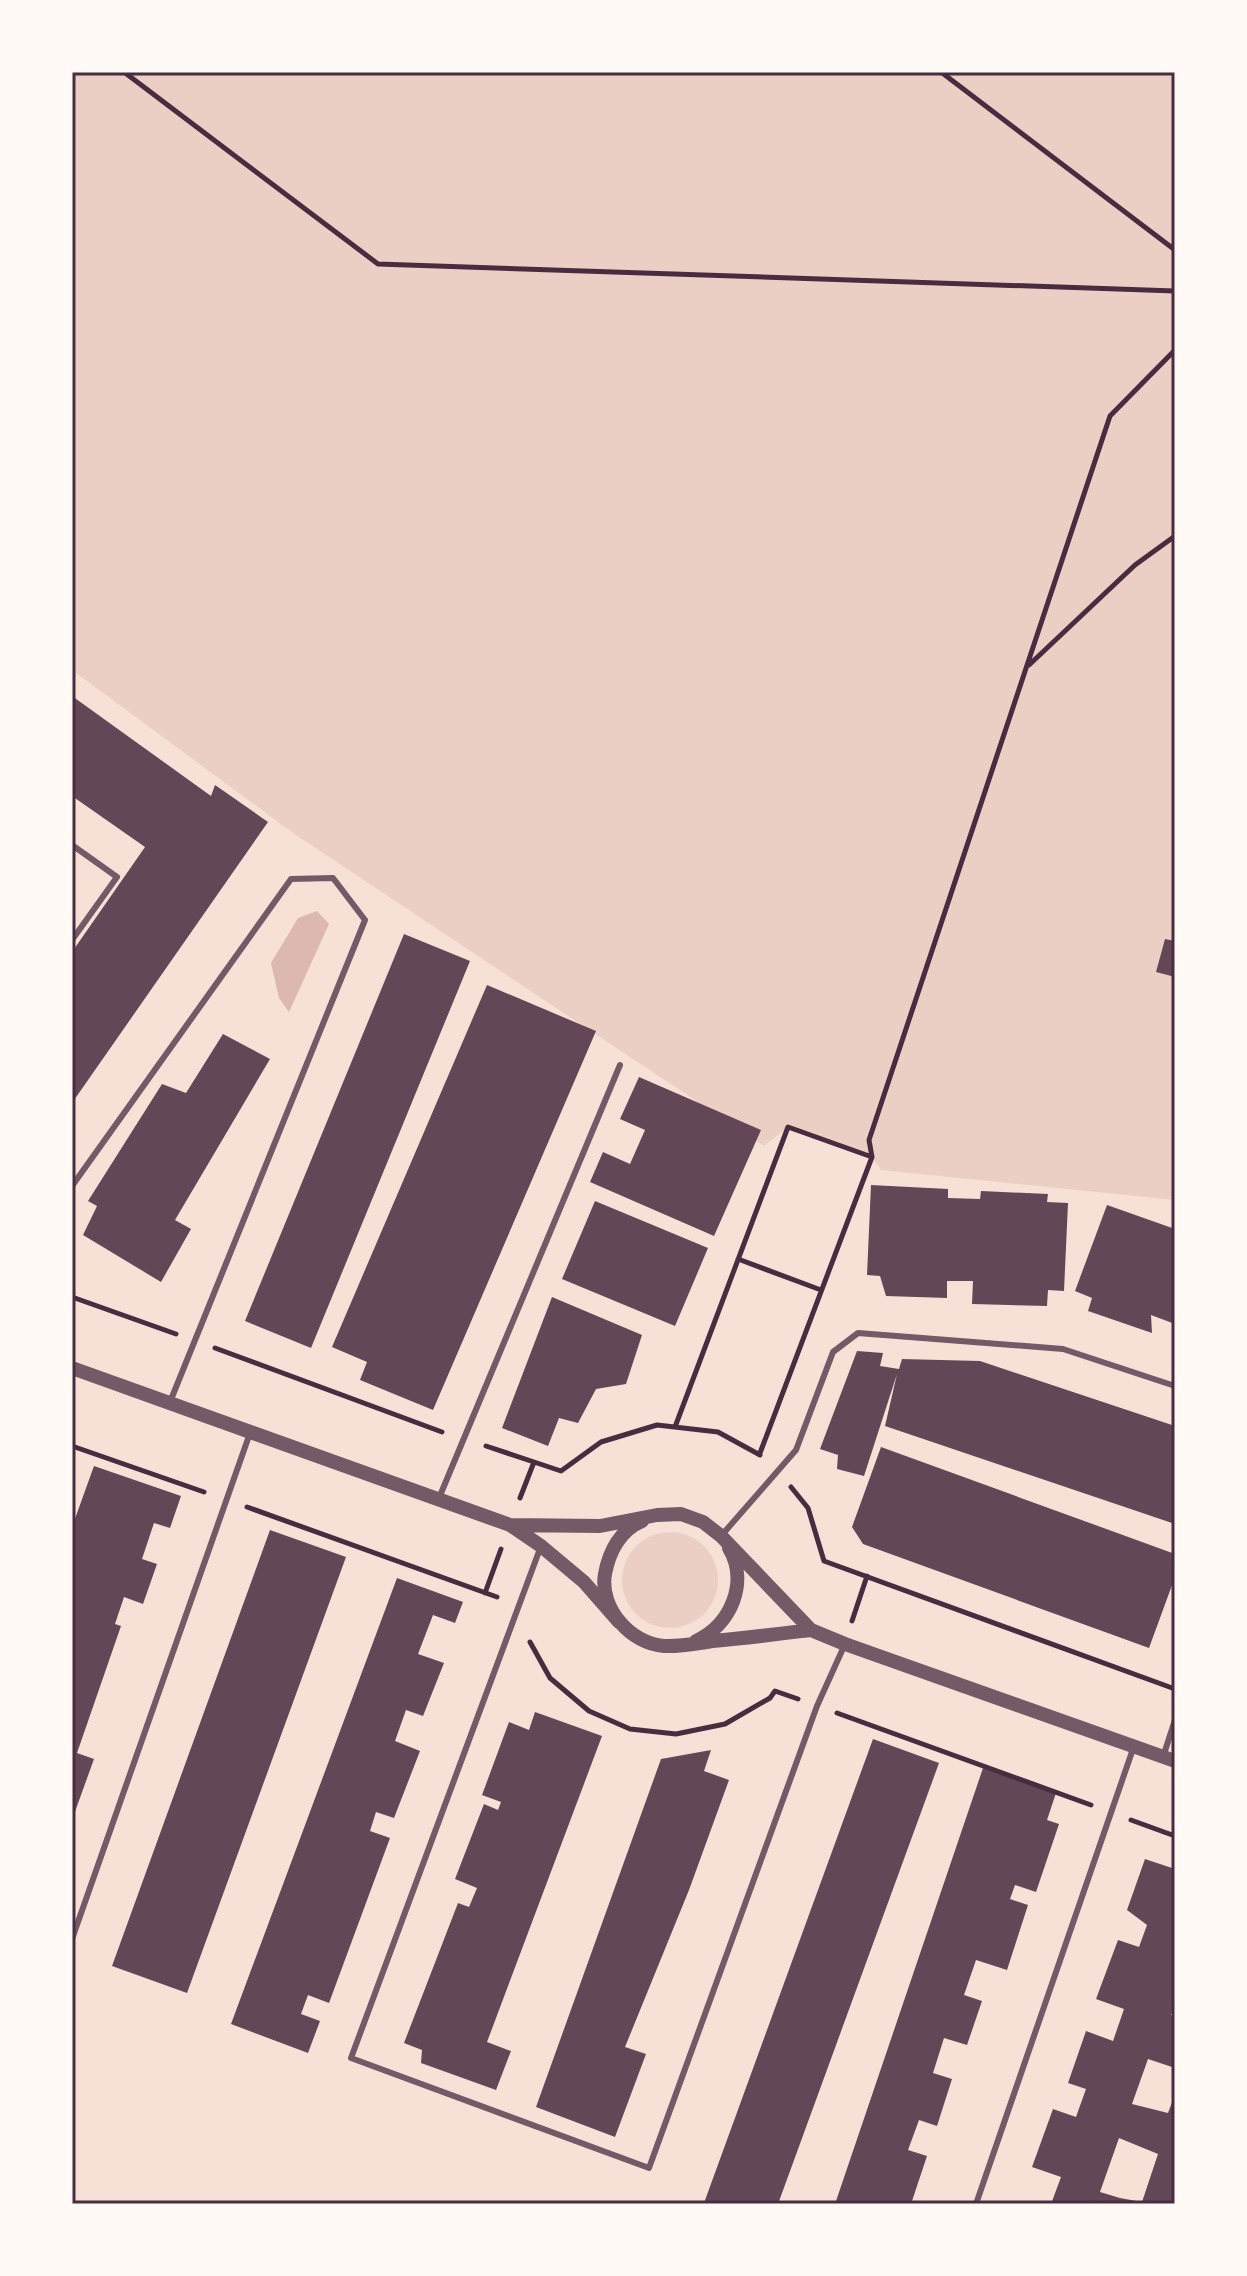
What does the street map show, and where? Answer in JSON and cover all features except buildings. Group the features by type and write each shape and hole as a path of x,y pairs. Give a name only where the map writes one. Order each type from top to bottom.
{"street":[{"path":"72,1368 510,1525 584,1582 638,1639 663,1647 811,1630"},
{"path":"510,1525 600,1526 657,1515 681,1514 703,1522 721,1536 811,1630 1169,1759"},
{"path":"619,1622 607,1602 604,1580 608,1558 619,1538 636,1524 657,1515"},
{"path":"689,1644 721,1624 737,1590 737,1571 732,1553 721,1536"}],"lane":[{"path":"72,845 117,877 72,940"},
{"path":"72,1186 291,879 333,878 365,920 169,1403"},
{"path":"438,1499 620,1065"},
{"path":"721,1536 796,1450 833,1352 858,1333 1063,1349 1175,1386"},
{"path":"72,1939 250,1432"},
{"path":"541,1546 351,2058 649,2168 817,1706 845,1644"},
{"path":"1169,1759 1175,1720"},
{"path":"976,2204 1134,1746"}],"path":[{"path":"124,72 378,264 1175,291"},
{"path":"941,72 1175,250"},
{"path":"760,1454 872,1157 869,1140 1110,416 1175,350"},
{"path":"1027,667 1135,565 1175,536"},
{"path":"675,1427 788,1127 872,1157"},
{"path":"738,1259 821,1290"},
{"path":"72,1297 463,1439 561,1471 601,1442 657,1425 718,1432 760,1454 778,1470 808,1508 824,1561 1175,1689"},
{"path":"72,1446 485,1593 534,1462"},
{"path":"845,1644 867,1576"},
{"path":"519,1605 524,1630 550,1678 589,1711 630,1729 676,1734 725,1724 770,1698 775,1691 1175,1836"}],"shaded area":[{"path":"72,72 1175,72 1175,1200 881,1170 872,1157 788,1127 764,1146 293,833 72,670"},
{"path":"317,911 329,924 289,1012 279,998 271,963 298,918"},
{"path":"670,1532 688,1536 704,1546 714,1562 718,1580 714,1598 704,1614 688,1624 670,1628 652,1624 636,1614 626,1598 622,1580 626,1562 636,1546 652,1536"}]}
